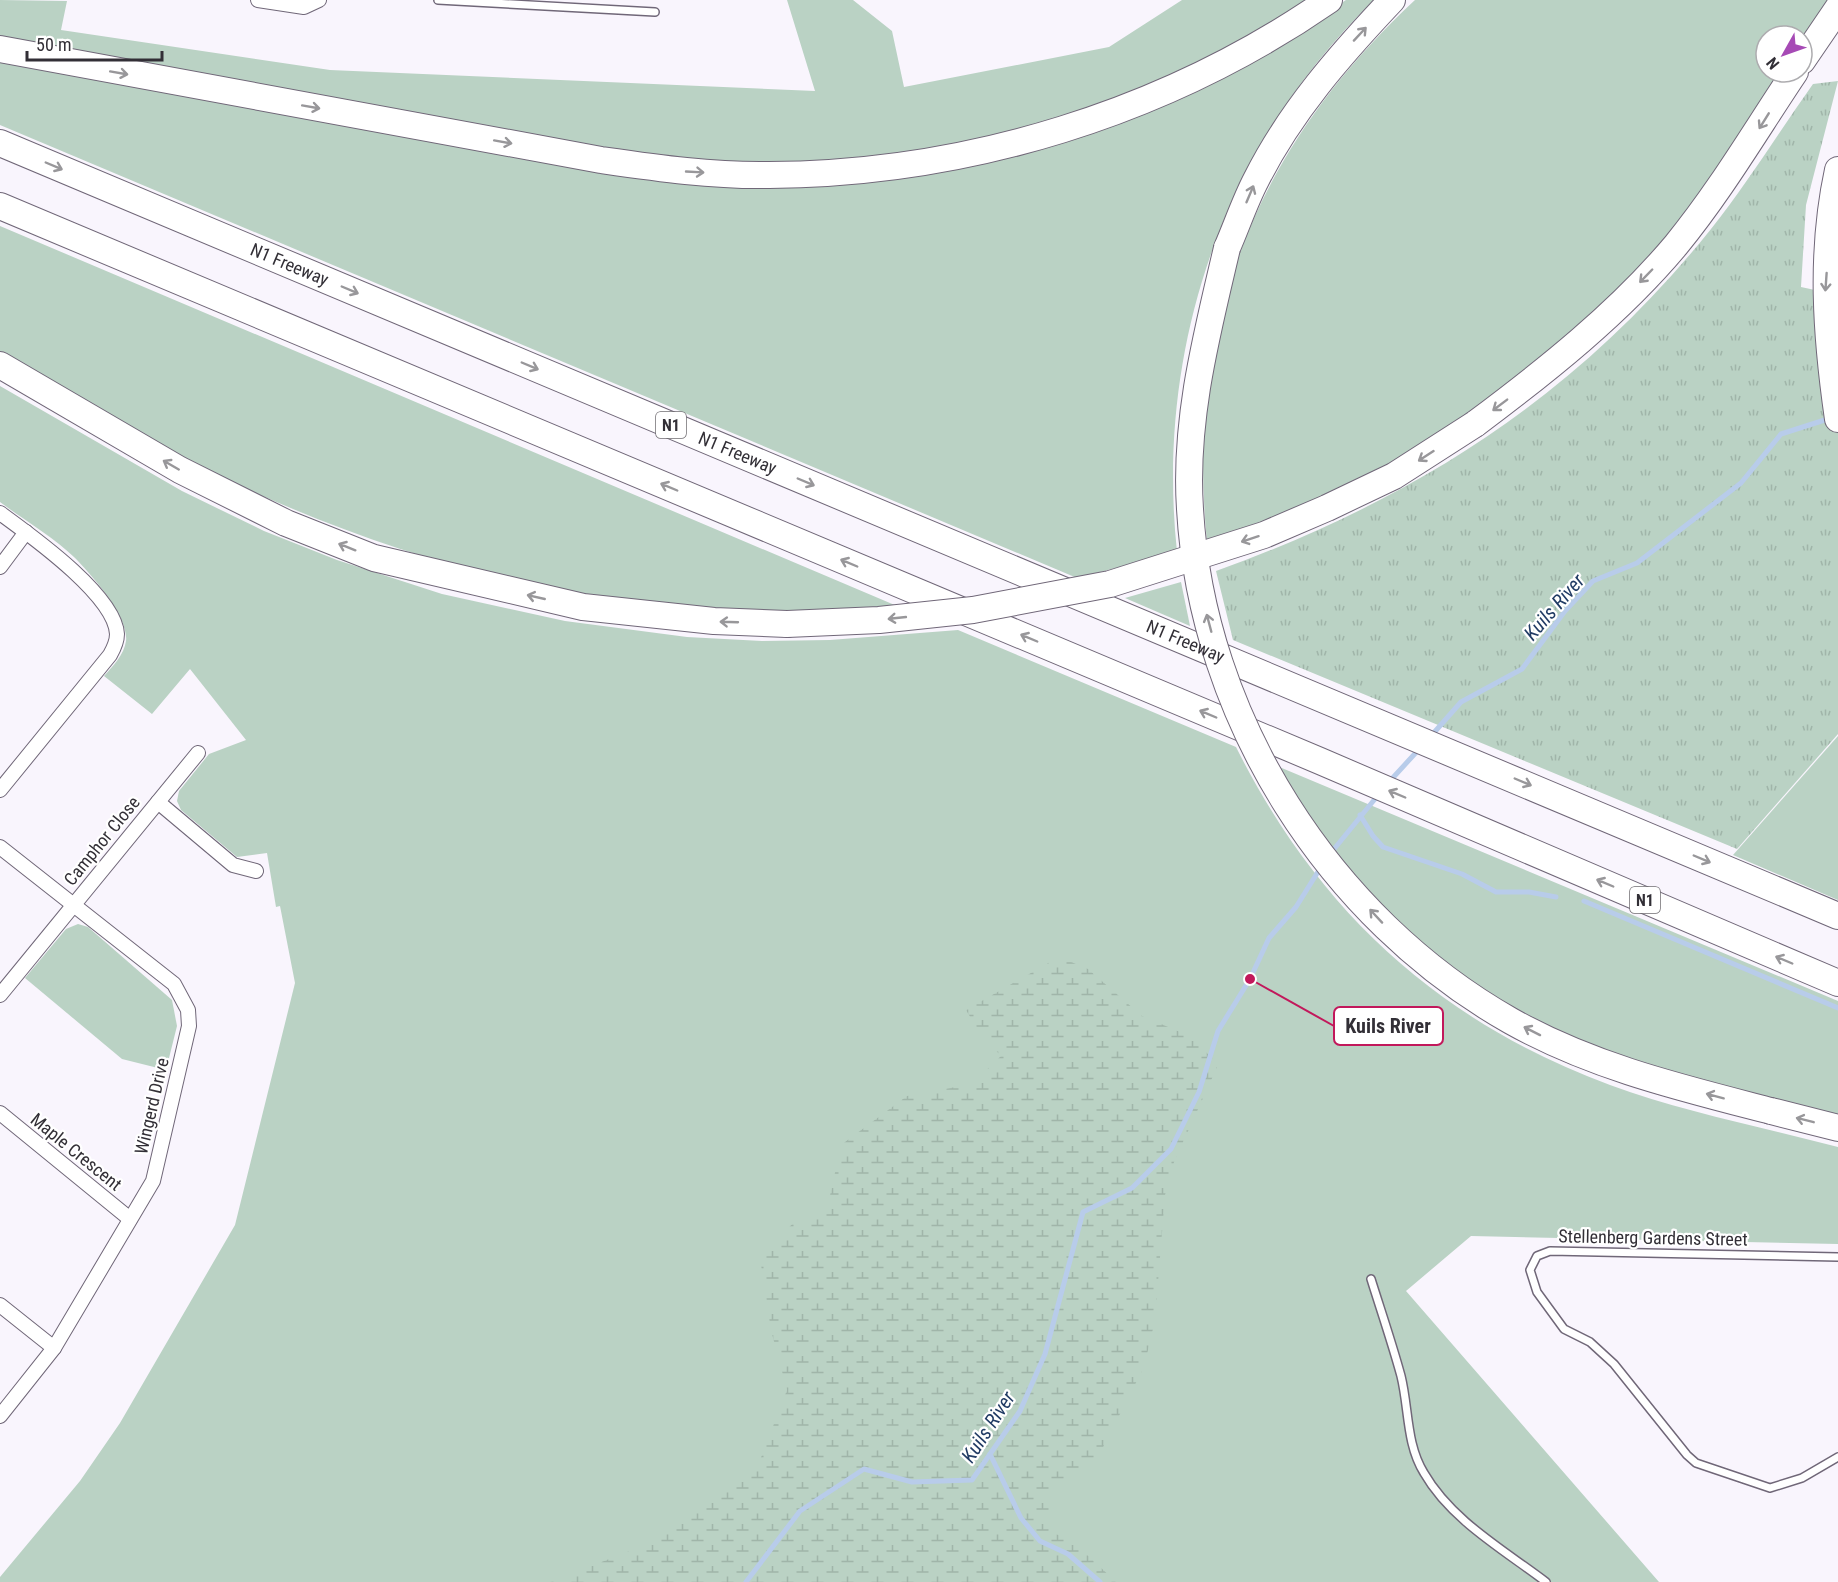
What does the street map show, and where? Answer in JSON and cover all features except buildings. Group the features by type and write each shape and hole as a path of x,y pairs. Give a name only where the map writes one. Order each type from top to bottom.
{"highway":[{"path":"0,49 601,160 679,171 769,175 865,170 968,154 1077,126 1178,87 1236,59 1329,0"},
{"path":"1392,0 1336,59 1292,120 1256,180 1227,248 1196,389 1191,428 1190,508 1199,590 1222,672 1253,747 1287,808 1329,863 1389,930 1429,966 1475,999 1513,1022 1594,1060 1640,1077 1838,1128"},
{"path":"1814,43 1838,8"},
{"path":"0,365 180,470 286,523 374,558 583,607 702,620 787,624 879,620 973,610 1110,584 1264,535 1395,476 1475,424 1534,380 1610,313 1675,246 1735,168 1788,84"},
{"name":"N1 Freeway","path":"0,143 1838,916"},
{"path":"1838,170 1831,203 1825,294 1830,362 1838,419"},
{"name":"N1","path":"0,206 1320,761 1838,983"}],"street":[{"path":"258,0 304,7 319,0"},
{"path":"0,513 70,565 109,612 117,633 116,645 0,790"},
{"path":"0,567 26,532"},
{"name":"Camphor Close","path":"75,903 198,753"},
{"name":"Camphor Close","path":"158,802 233,865 256,871"},
{"name":"Wingerd Drive","path":"0,847 75,903 174,984 188,1010 189,1026 153,1181 54,1348 0,1416"},
{"path":"0,995 75,903"},
{"name":"Maple Crescent","path":"0,1113 130,1219"},
{"path":"0,1305 54,1348"}],"lane":[{"path":"438,0 655,12"},
{"path":"580,0 585,9"},
{"name":"Stellenberg Gardens Street","path":"1838,1257 1550,1251 1537,1256 1530,1270 1537,1292 1564,1329 1590,1342 1614,1364 1687,1455 1696,1463 1770,1488 1802,1478 1838,1457"},
{"path":"1371,1279 1401,1377 1413,1452 1424,1474 1441,1497 1468,1523 1546,1582"}],"green space":[{"path":"0,0 67,1 61,30 330,70 815,91 787,0 853,0 892,31 904,87 1109,47 1182,0 1308,0 1218,54 1171,77 1122,98 1021,131 897,156 832,162 746,164 642,155 0,37"},
{"path":"1346,0 1374,0 1322,57 1277,118 1240,184 1211,253 1190,325 1178,399 1173,475 1177,552 1077,578 0,125 0,54 662,178 983,161 1285,40"},
{"path":"1415,0 1831,0 1814,26 1754,24 1754,84 1776,84 1687,215 1622,289 1471,416 1387,467 1299,509 1207,542 1203,462 1208,386 1221,314 1243,245 1273,179 1312,117 1359,57"},
{"path":"1838,81 1806,205 1801,287 1838,295 1838,734 1737,849 1233,640 1216,571 1359,511 1425,475 1488,436 1548,392 1605,343 1659,289 1711,229 1814,84"},
{"path":"0,226 897,606 772,611 697,609 565,592 500,578 436,560 373,540 311,516 166,450 0,352"},
{"path":"0,386 182,491 264,531 337,560 442,594 565,621 687,637 762,641 830,640 958,630 1236,747 1269,806 1305,860 1345,909 1389,954 1438,993 1491,1028 1548,1059 1638,1095 1838,1147 1838,1244 1471,1236 1406,1291 1659,1582 0,1582 0,1577 80,1481 120,1423 235,1225 295,983 280,906 276,907 267,853 237,857 181,810 177,801 179,791 209,754 246,740 190,669 152,714 104,676 121,656 126,641 122,620 108,596 66,550 0,502"},
{"path":"1181,582 1190,626 1125,598"},
{"path":"1838,736 1838,900 1733,855"},
{"path":"1277,766 1838,1001 1838,1115 1646,1064 1566,1034 1515,1008 1466,977 1421,942 1379,903 1341,861 1306,815"},
{"path":"78,924 88,927 172,1000 177,1026 166,1070 122,1059 25,978 66,929"},
{"path":"1059,957 1088,969 1142,1016 1192,1037 1218,1065 1174,1162 1165,1195 1155,1320 1144,1367 1099,1455 1049,1495 1050,1530 1080,1548 1116,1582 550,1582 658,1540 757,1468 787,1390 771,1330 760,1258 795,1221 826,1214 841,1145 907,1096 972,1084 1001,1056 980,1033 966,1010"}],"waterway":[{"name":"Kuils River","path":"1431,736 1461,702 1522,669 1565,611 1593,581 1637,563 1741,483 1781,434 1831,418"},
{"name":"Kuils River","path":"1389,782 1421,747"},
{"name":"Kuils River","path":"1330,854 1379,794"},
{"path":"1360,815 1383,847 1462,874 1496,892 1529,892 1556,897"},
{"name":"Kuils River","path":"746,1582 800,1511 864,1469 912,1482 972,1480 1020,1411 1045,1354 1083,1212 1132,1188 1171,1149 1199,1092 1218,1031 1250,979 1269,938 1296,907 1321,867"},
{"path":"1584,901 1838,1008"},
{"path":"990,1454 1021,1518 1040,1541 1068,1554 1100,1582"}],"place":[{"name":"Kuils River","path":"1250,979"}]}
